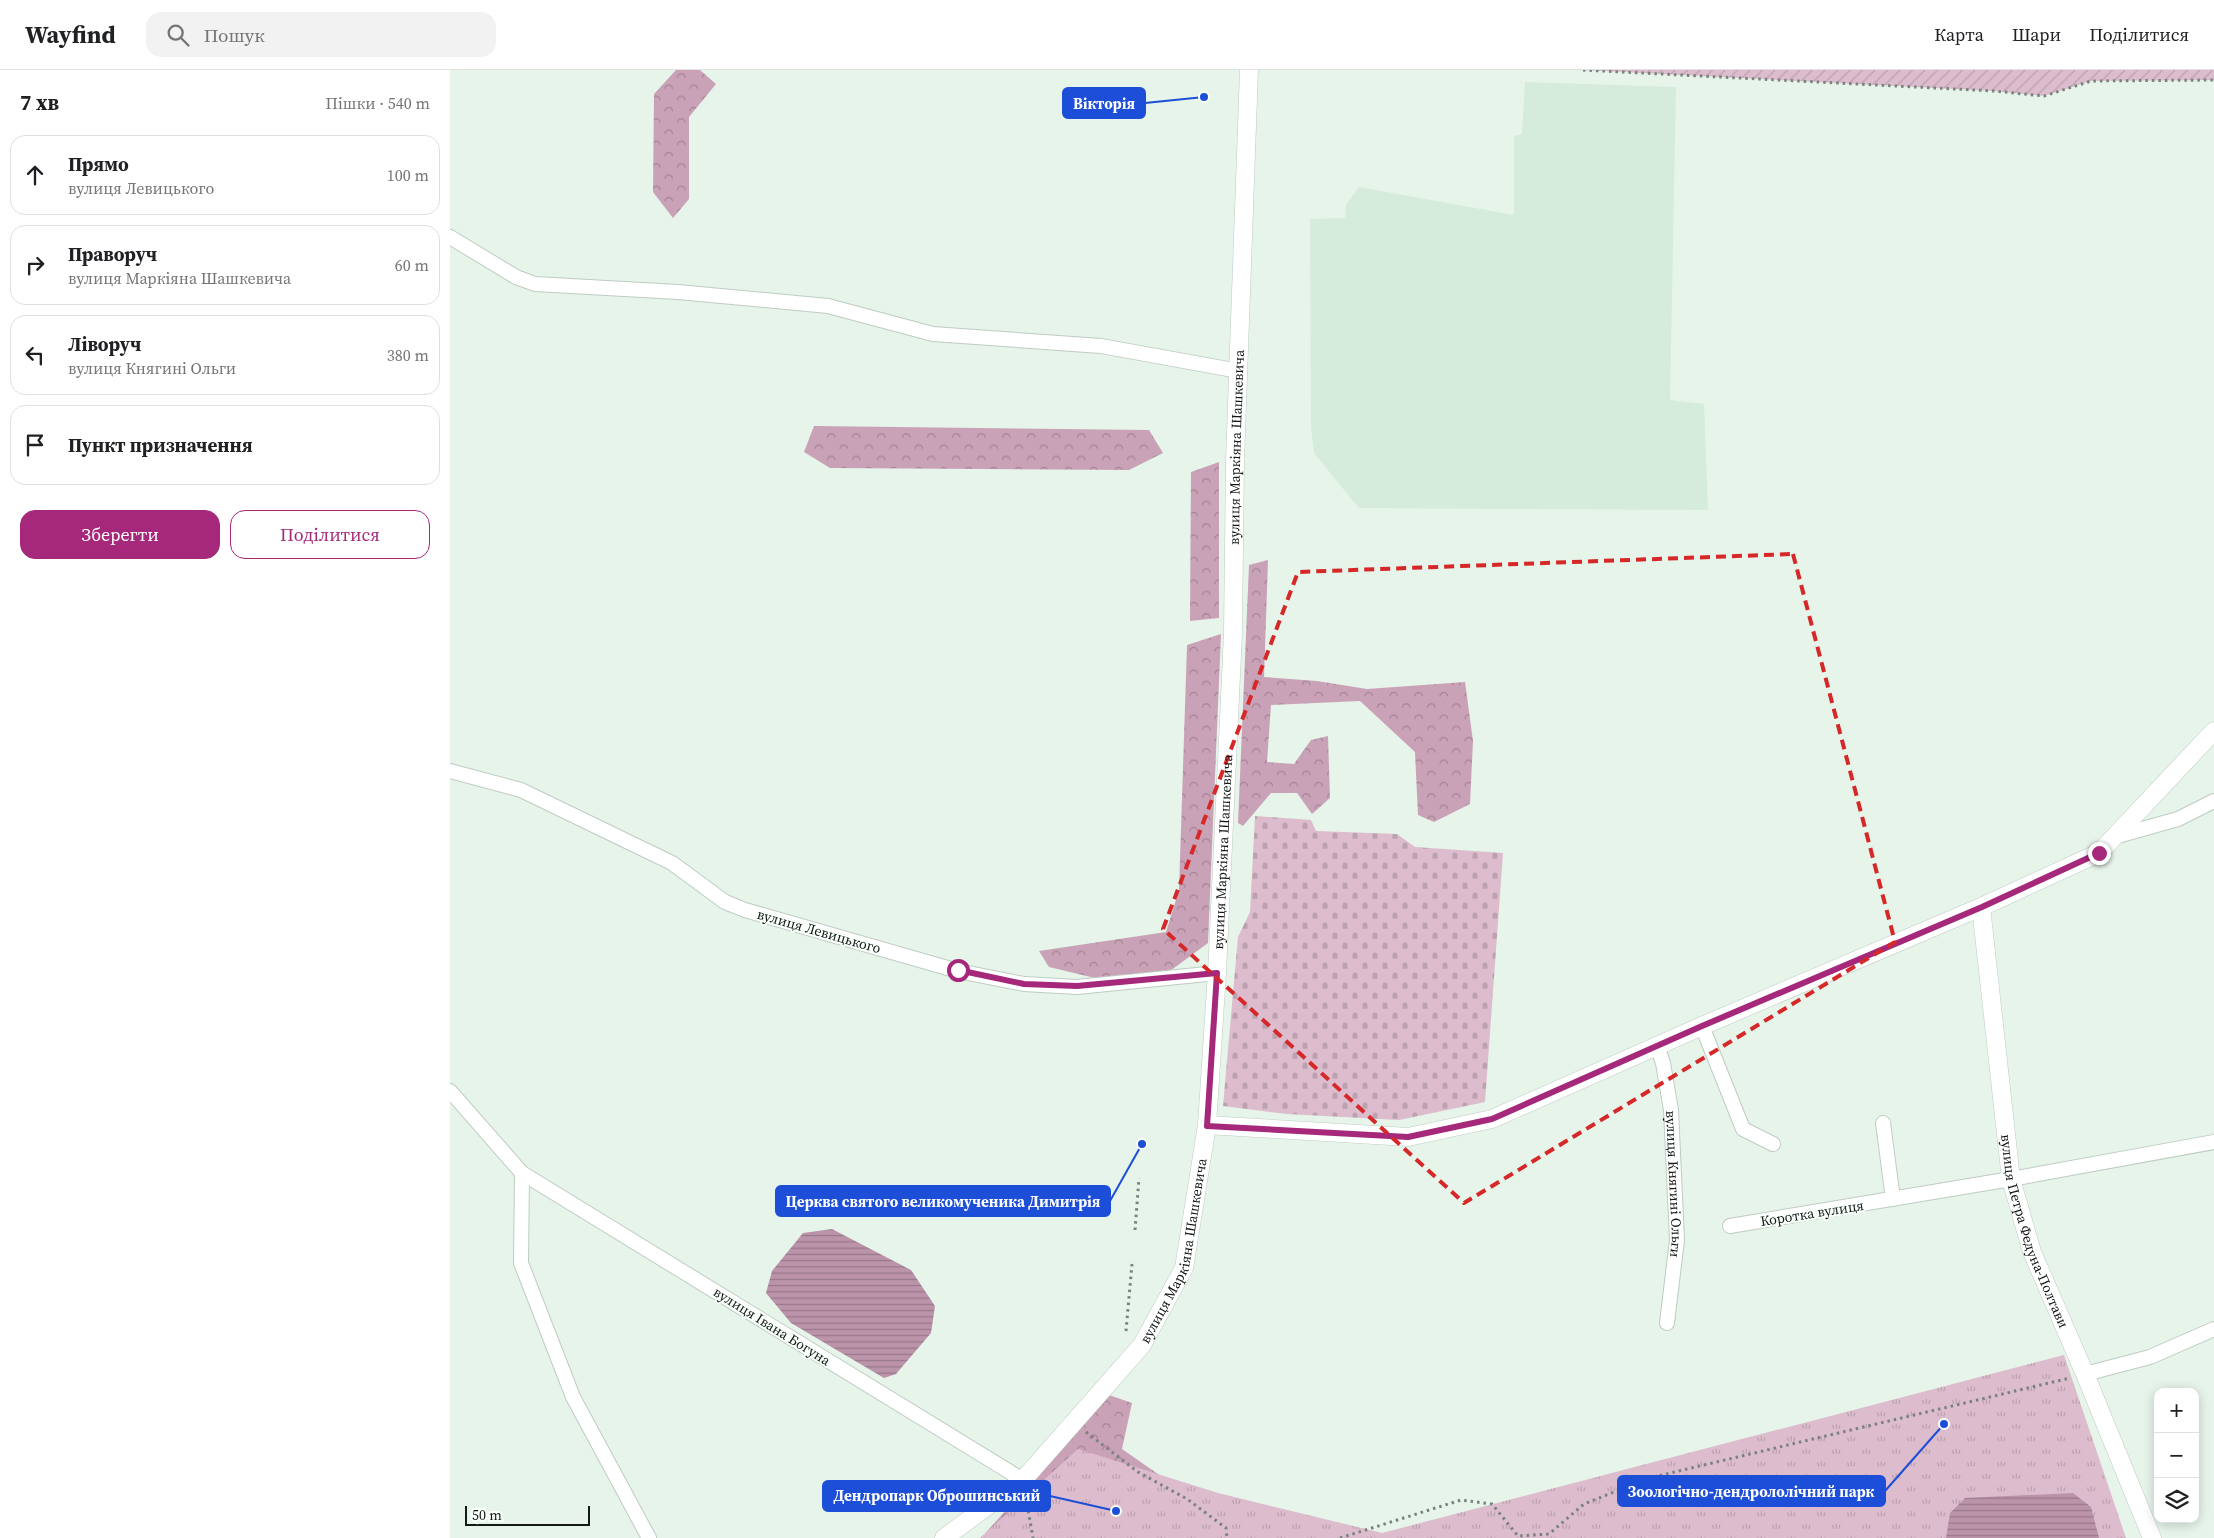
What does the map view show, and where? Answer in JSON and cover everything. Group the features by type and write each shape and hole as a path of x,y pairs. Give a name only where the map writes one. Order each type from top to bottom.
{"street":[{"name":"вулиця Маркіяна Шашкевича","path":"944,1538 1023,1480 1142,1345 1184,1268 1207,1126 1217,973 1233,633 1235,460 1249,70"},
{"path":"450,237 516,277 536,284 678,292 828,306 933,334 1101,346 1239,371"},
{"path":"1207,1126 1408,1137 1492,1119 1702,1026 1982,907 2099,853 2214,731"},
{"name":"вулиця Левицького","path":"450,771 521,790 672,863 725,902 745,910 958,970 1024,984 1077,986 1217,973"},
{"path":"2114,837 2178,819 2214,801"},
{"name":"вулиця Петра Федуна-Полтави","path":"1982,907 2011,1179 2032,1252 2085,1374 2152,1538"},
{"path":"1702,1026 1743,1129 1773,1144"},
{"name":"вулиця Княгині Ольги","path":"1657,1046 1663,1063 1671,1110 1677,1240 1667,1323"},
{"name":"вулиця Івана Богуна","path":"450,1091 522,1173 1023,1480"},
{"path":"1883,1123 1893,1199"},
{"name":"Коротка вулиця","path":"1730,1226 2011,1179 2214,1142"},
{"path":"522,1173 521,1262 573,1396 649,1538"},
{"path":"2085,1374 2150,1357 2214,1329"}],"path":[{"path":"1583,70 1994,91 2044,96 2091,81 2214,80"},
{"path":"1135,1230 1140,1178"},
{"path":"1126,1330 1132,1264"},
{"path":"1340,1538 1461,1500 1492,1504 1518,1536 1549,1534 1584,1504 1649,1478 2085,1374"},
{"path":"1074,1422 1138,1472 1187,1499 1226,1528 1227,1538"},
{"path":"1023,1480 1033,1538"}],"highlighted area":[{"path":"1793,554 1895,942 1464,1203 1163,929 1298,572"}],"shaded area":[{"path":"1525,82 1676,87 1670,400 1704,404 1708,510 1359,508 1314,453 1311,426 1310,219 1345,218 1346,205 1359,187 1514,215 1514,136 1522,134"},
{"path":"832,1229 911,1270 935,1306 931,1333 896,1374 884,1378 791,1323 766,1293 772,1271 803,1233"},
{"path":"2073,1493 2091,1507 2099,1538 1946,1538 1950,1513 1965,1498"}],"green space":[{"path":"676,70 700,70 716,84 689,117 689,199 673,218 653,192 654,94"},
{"path":"1583,70 2214,70 2214,80 2091,81 2044,96 1994,91"},
{"path":"814,426 1149,430 1163,453 1129,470 830,468 804,452"},
{"path":"1219,462 1219,618 1190,621 1191,472"},
{"path":"1268,560 1264,677 1317,681 1367,689 1465,682 1473,741 1470,804 1434,822 1418,815 1415,752 1360,701 1271,705 1267,762 1294,764 1311,740 1328,736 1330,798 1312,814 1297,793 1271,793 1243,826 1238,823 1249,565"},
{"path":"1221,634 1208,943 1170,971 1095,978 1049,967 1039,951 1166,932 1179,890 1187,645"},
{"path":"1255,816 1311,820 1316,831 1397,834 1415,847 1503,853 1485,1102 1399,1120 1287,1114 1223,1106 1238,937 1250,912"},
{"path":"2064,1355 2126,1538 980,1538 1078,1449 1218,1493 1382,1533"},
{"path":"1109,1395 1132,1403 1122,1449 1250,1538 981,1538"}],"place":[{"name":"Вікторія","path":"1204,97"},
{"name":"Церква святого великомученика Димитрія","path":"1142,1144"},
{"name":"Зоологічно-дендрололічний парк","path":"1944,1424"},
{"name":"Дендропарк Оброшинський","path":"1116,1511"}],"route":[{"path":"958,970 1024,984 1077,986 1217,973 1207,1126 1408,1137 1492,1119 1702,1026 1982,907 2099,853"}]}
